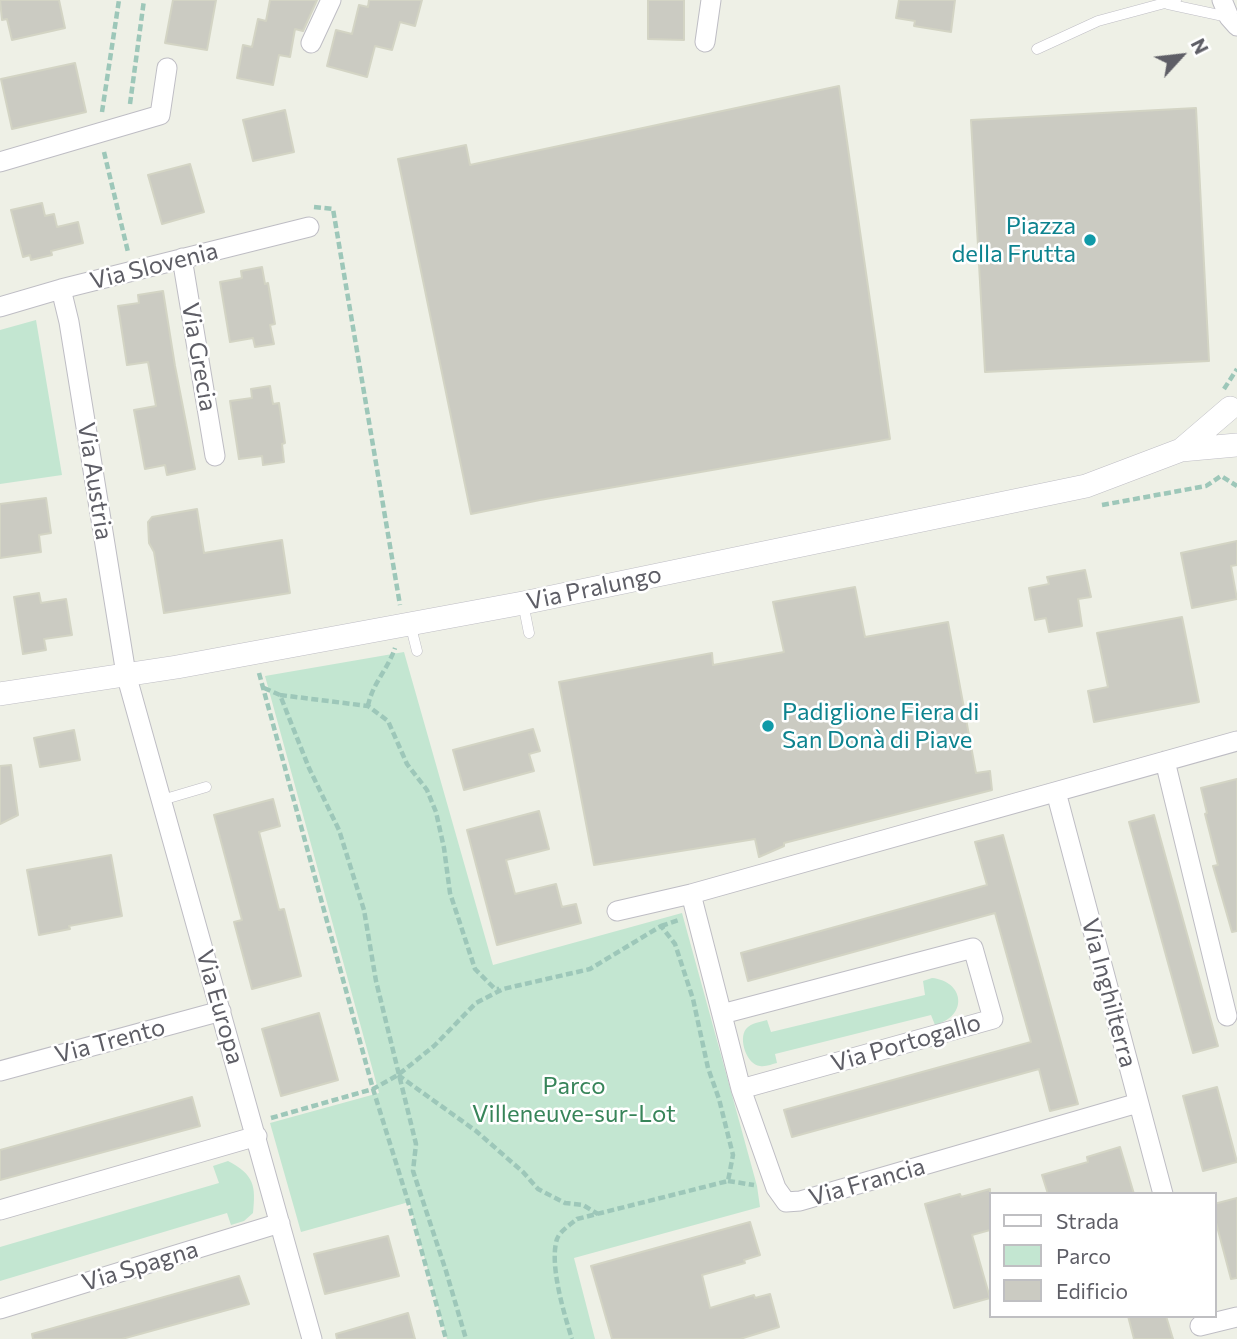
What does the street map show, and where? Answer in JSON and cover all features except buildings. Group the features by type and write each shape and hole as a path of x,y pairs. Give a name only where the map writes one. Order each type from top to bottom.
{"street":[{"path":"310,43 331,0"},
{"path":"705,42 711,0"},
{"path":"0,162 160,115 167,68"},
{"name":"Via Slovenia","path":"0,307 182,258 306,218"},
{"name":"Via Grecia","path":"182,258 215,456"},
{"name":"Via Austria","path":"61,289 69,322 126,674"},
{"name":"Via Pralungo","path":"1234,400 1230,426 1237,440"},
{"name":"Via Pralungo","path":"1181,450 1234,400"},
{"name":"Via Pralungo","path":"0,694 254,652 523,603 1086,486 1181,450 1237,445"},
{"name":"Via Europa","path":"126,674 312,1339"},
{"path":"617,911 691,894 1237,741"},
{"path":"1165,761 1227,1016"},
{"name":"Via Inghilterra","path":"1056,792 1162,1192"},
{"name":"Via Francia","path":"691,894 741,1089 776,1188 786,1202 800,1201 1138,1103"},
{"name":"Via Portogallo","path":"722,1014 974,948 993,1019 741,1089"},
{"name":"Via Trento","path":"0,1070 221,1011"},
{"path":"0,1210 257,1136"},
{"name":"Via Spagna","path":"0,1309 280,1223"},
{"path":"1200,1327 1237,1317"}],"lane":[{"path":"1037,49 1098,21 1172,2 1229,14"},
{"path":"523,603 528,633"},
{"path":"406,624 417,652"},
{"path":"162,800 206,787"}],"path":[{"path":"119,0 100,134 128,255"},
{"path":"126,126 144,0"},
{"path":"306,218 317,206 333,209 406,624 390,662 378,679 368,706"},
{"path":"1222,476 1237,486"},
{"path":"254,652 373,1089 446,1339"},
{"path":"263,688 280,695 368,706 388,721 407,764 427,790 440,826 450,892 475,969 495,989 590,969 661,926 676,944 694,999 708,1068 733,1155 728,1181 577,1219 561,1232 557,1241 556,1261 572,1339"},
{"path":"280,695 309,768 339,830 369,931 376,981 416,1144 413,1171 466,1339"},
{"path":"271,1118 373,1089 398,1075 434,1046 476,1003 503,989"},
{"path":"398,1075 476,1131 523,1172 538,1189 565,1203 583,1205 598,1214"}],"green space":[{"path":"36,320 62,475 0,484 0,330"},
{"name":"Parco Villeneuve-sur-Lot","path":"404,652 493,965 682,913 757,1186 760,1207 574,1258 595,1339 447,1339 409,1202 301,1232 270,1123 379,1093 265,676"},
{"path":"932,978 951,985 956,992 957,1007 946,1021 935,1025 931,1015 775,1054 777,1063 764,1066 755,1065 745,1051 744,1033 753,1024 767,1020 771,1032 925,995 923,981"},
{"path":"228,1161 248,1176 253,1188 253,1213 244,1221 231,1225 227,1213 0,1281 0,1247 219,1183 213,1166"}],"place":[{"name":"Piazza della Frutta","path":"1090,240"},
{"name":"Padiglione Fiera di San Donà di Piave","path":"768,726"}]}
